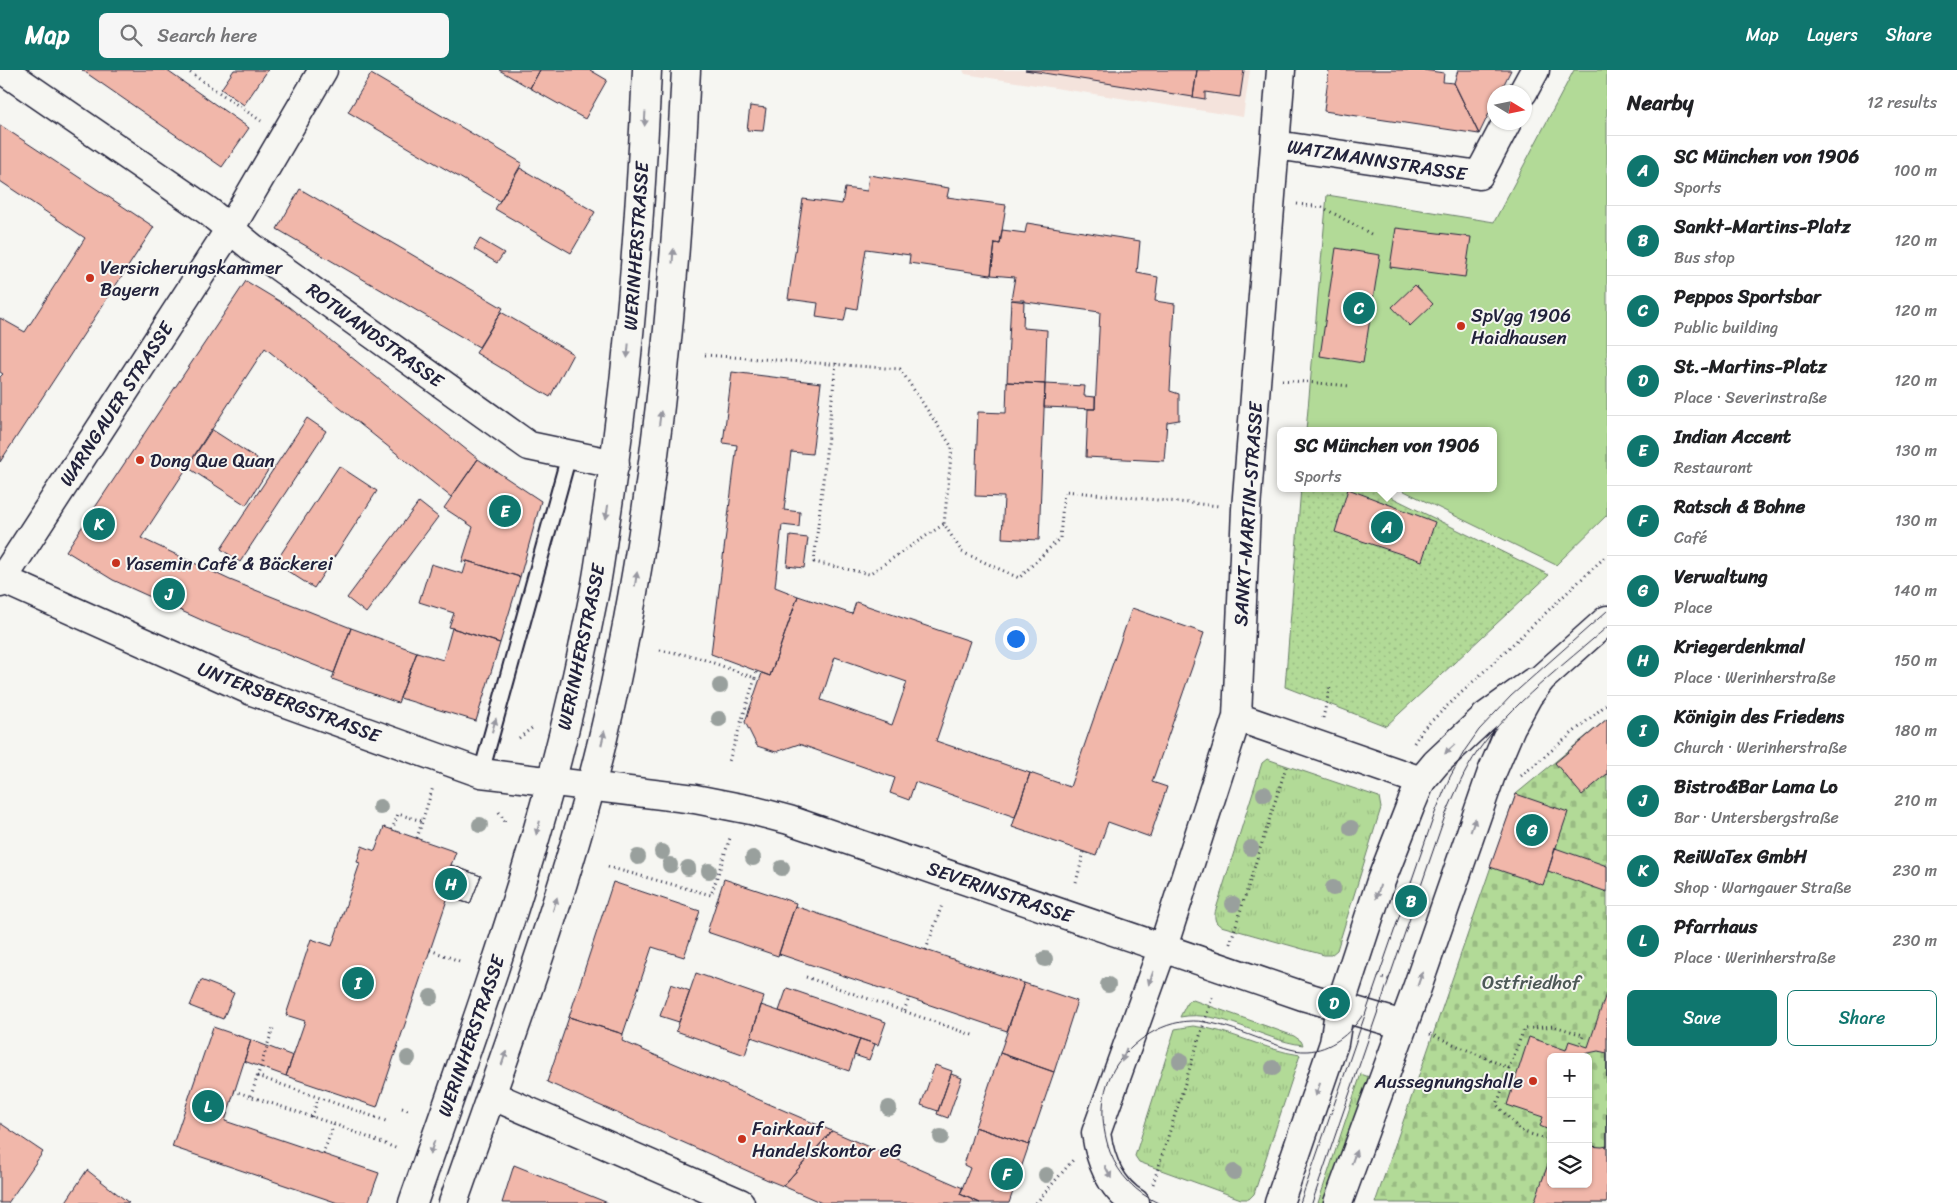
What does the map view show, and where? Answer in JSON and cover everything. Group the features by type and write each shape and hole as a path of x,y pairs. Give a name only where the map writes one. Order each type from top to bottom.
{"street":[{"name":"ROTWANDSTRASSE","path":"3,70 208,211 254,249 529,446 615,464"},
{"name":"WARNGAUER STRASSE","path":"1,580 230,229 323,70"},
{"name":"WERINHERSTRASSE","path":"413,1203 478,1017 538,832 592,603 615,464 624,388 638,232 647,70"},
{"name":"WERINHERSTRASSE","path":"453,1203 537,964 591,785 630,614 652,477 663,390 686,70"},
{"name":"SANKT-MARTIN-STRASSE","path":"1096,1133 1162,947 1236,717 1246,509 1281,70"},
{"path":"1527,85 1535,70"},
{"name":"WATZMANNSTRASSE","path":"1276,144 1479,175 1503,130"},
{"name":"UNTERSBERGSTRASSE","path":"1,580 252,691 481,772 591,785"},
{"path":"1279,1203 1334,1043 1340,1006 1381,881 1421,782 1436,763 1486,716 1548,671 1607,620"},
{"path":"1338,1203 1417,988 1495,764 1518,713 1528,696 1548,671"},
{"path":"1236,717 1421,782"},
{"name":"SEVERINSTRASSE","path":"591,785 695,799 789,820 1303,996 1403,1024"},
{"path":"491,1095 740,1203"},
{"path":"1096,1133 1099,1153 1110,1177 1117,1187 1135,1203"}],"lane":[{"path":"481,772 569,455"}],"path":[{"path":"186,70 261,121"},
{"path":"1322,207 1370,234"},
{"path":"705,355 900,369 952,447 944,524 962,552 1019,578 1060,538 1064,491 1246,509"},
{"path":"836,363 814,562 869,574 944,524"},
{"path":"1306,382 1351,386"},
{"path":"1423,729 1607,555"},
{"path":"660,650 697,657 755,678"},
{"path":"729,761 757,671"},
{"path":"1517,780 1607,704"},
{"path":"519,738 532,728"},
{"path":"417,838 433,787"},
{"path":"500,812 506,823"},
{"path":"392,830 398,814 422,821"},
{"path":"608,866 711,895 730,834"},
{"path":"1076,882 1084,852"},
{"path":"926,950 942,905"},
{"path":"430,950 462,962"},
{"path":"1353,968 1417,988"},
{"path":"806,977 975,1036"},
{"path":"904,1011 909,998"},
{"path":"251,1096 274,1025"},
{"path":"1547,1137 1546,1139 1521,1131 1497,1105 1509,1068 1524,1029 1554,1026 1583,1036 1580,1044"},
{"path":"1428,1033 1509,1068"},
{"path":"258,1076 386,1121"},
{"path":"234,1091 334,1124 398,1149"},
{"path":"312,1117 318,1098"},
{"path":"402,1108 412,1111"},
{"path":"323,1154 334,1124"},
{"path":"1036,1203 1096,1133"}],"shaded area":[{"path":"963,70 1250,70 1243,117 965,74"}],"green space":[{"name":"SpVgg 1906 Haidhausen","path":"1574,70 1607,70 1607,515 1556,565 1406,492 1497,492 1497,427 1306,427 1327,195 1494,222"},
{"path":"1301,492 1381,492 1549,575 1386,726 1285,687"},
{"name":"Ostfriedhof","path":"1607,719 1607,1203 1375,1203 1516,794"},
{"path":"1267,759 1379,797 1381,808 1337,950 1331,955 1324,955 1221,926 1216,921 1216,909 1262,763"},
{"path":"1193,1000 1294,1036 1303,1045 1287,1042 1211,1017 1180,1017 1188,1001"},
{"path":"1193,1026 1207,1028 1273,1049 1300,1055 1254,1194 1249,1199 1241,1199 1139,1162 1135,1156 1175,1029"},
{"path":"1361,1074 1369,1077 1325,1203 1318,1203"}],"building":[{"path":"82,70 166,70 249,128 222,167"},
{"path":"234,70 268,70 244,105 221,89"},
{"path":"499,70 540,70 530,88"},
{"path":"540,70 590,70 607,80 585,119 530,88"},
{"path":"1025,70 1197,70 1193,97"},
{"path":"1197,70 1244,70 1240,97 1205,92 1205,99 1193,97"},
{"path":"1329,70 1423,70 1444,73 1443,82 1454,83 1479,134 1324,111"},
{"path":"1458,70 1511,70 1504,85 1487,85 1487,117 1479,134 1454,83"},
{"path":"371,74 522,163 500,201 348,112"},
{"path":"750,106 766,108 763,131 747,130"},
{"name":"Versicherungskammer Bayern","path":"0,125 154,227 0,462 0,377 3,374 0,372 0,318 25,332 85,238 0,181"},
{"path":"520,168 595,212 571,253 495,209"},
{"path":"869,175 949,188 947,197 1006,205 1000,244 995,243 991,275 909,263 910,255 866,249 857,309 847,307 844,321 816,317 818,303 788,299 803,199 842,204 845,188 867,191"},
{"path":"300,189 503,308 479,347 277,229"},
{"path":"1027,223 1140,241 1137,273 1158,277 1155,301 1175,304 1170,391 1179,394 1179,420 1167,422 1164,461 1086,457 1088,409 1095,409 1100,312 1011,300 1015,277 991,275 995,243 1000,244 1002,230 1025,233"},
{"path":"1396,228 1471,237 1465,277 1390,267"},
{"path":"480,239 504,253 497,263 474,249"},
{"path":"1336,248 1380,255 1363,363 1320,356"},
{"path":"246,281 289,307 478,459 451,497 265,348 141,538 230,580 351,628 334,673 208,623 113,580 66,551"},
{"path":"1415,285 1433,304 1410,326 1392,307"},
{"path":"1011,300 1024,300 1023,328 1047,330 1045,384 1007,382"},
{"path":"501,312 573,354 550,397 476,353"},
{"path":"732,372 821,383 812,454 791,452 784,510 800,512 799,527 782,525 775,587 798,596 770,676 711,654 737,445 723,443"},
{"path":"1007,382 1045,384 1039,540 1002,538 1004,497 975,496 978,412 1006,413"},
{"path":"1045,384 1085,386 1084,396 1095,397 1095,409 1044,407"},
{"path":"307,418 326,431 240,562 221,549"},
{"path":"211,429 270,467 246,505 187,467"},
{"path":"478,459 541,501 520,577 467,561 462,562 473,527 444,508"},
{"path":"339,466 377,491 314,588 275,563"},
{"path":"1347,492 1356,492 1435,522 1422,561 1335,532"},
{"path":"419,502 438,517 366,613 347,598"},
{"path":"790,536 808,538 804,568 787,566"},
{"path":"467,561 520,577 500,643 449,627 454,613 419,602 431,564 463,574"},
{"path":"798,596 852,614 856,602 970,641 936,741 1030,773 1015,817 915,782 909,800 890,793 895,778 799,744 776,752 757,746 745,722 762,673 770,676","holes":["835,657 907,682 892,725 821,700"]},
{"path":"1132,608 1204,633 1152,782 1167,787 1150,837 1108,822 1096,856 1012,827 1030,773 1070,787"},
{"path":"351,628 417,652 398,703 332,679"},
{"path":"452,628 500,643 476,721 400,698 417,652 443,660"},
{"path":"1607,719 1607,774 1582,795 1555,763"},
{"path":"1516,794 1568,812 1543,885 1490,867"},
{"path":"384,827 456,852 451,865 481,876 470,904 448,897 377,1107 286,1076 305,1021 286,1015 311,939 332,946 360,863 357,862 362,846 375,851"},
{"path":"1555,848 1607,866 1607,892 1548,871"},
{"path":"451,865 481,876 470,904 441,894"},
{"path":"724,879 796,903 778,956 707,932"},
{"path":"613,882 700,911 684,957 652,947 623,1034 569,1017"},
{"path":"795,906 1024,983 1007,1031 779,954"},
{"path":"696,973 764,997 745,1055 676,1031"},
{"path":"201,980 234,993 223,1019 190,1006"},
{"path":"1024,983 1077,1001 1054,1072 1000,1053"},
{"path":"671,984 690,991 679,1022 660,1016"},
{"path":"787,988 886,1022 878,1045 779,1011"},
{"name":"Aussegnungshalle","path":"1607,991 1607,1203 1534,1203 1547,1167 1547,1188 1592,1188 1592,1053 1547,1053 1547,1129 1540,1126 1543,1117 1507,1105 1529,1037 1566,1050 1569,1041 1588,1047"},
{"path":"761,1005 860,1039 849,1071 751,1037"},
{"path":"569,1017 623,1034 622,1041 832,1131 783,1186 768,1180 547,1082"},
{"path":"213,1027 251,1040 225,1121 379,1173 368,1203 338,1203 172,1147"},
{"path":"860,1039 875,1044 869,1060 854,1055"},
{"path":"251,1040 293,1056 286,1076 244,1061"},
{"path":"1598,1051 1607,1053 1607,1146 1602,1147 1592,1146 1592,1053 1589,1053"},
{"path":"1000,1053 1054,1072 1029,1145 975,1127"},
{"path":"935,1065 952,1071 938,1111 921,1105"},
{"path":"951,1074 962,1078 948,1118 937,1114"},
{"path":"0,1123 43,1152 8,1203 0,1203"},
{"path":"975,1127 1029,1145 1009,1203 980,1203 960,1194 970,1168 964,1165"},
{"path":"832,1131 963,1188 960,1194 980,1203 822,1203 783,1186"},
{"path":"514,1165 576,1190 608,1203 502,1203"},
{"path":"87,1170 129,1203 65,1203"}],"tram line":[{"path":"1300,1203 1435,813 1450,777 1479,730 1511,696 1607,611"},
{"path":"1312,1203 1445,816 1464,775 1478,751 1506,717 1607,627"},
{"path":"1158,1203 1142,1194 1123,1175 1110,1152 1104,1130 1103,1107 1107,1085 1117,1064 1134,1045 1144,1037 1167,1026 1192,1021 1227,1027 1290,1049 1301,1051 1315,1050 1324,1048 1339,1040 1352,1029 1362,1016"}],"place":[{"name":"Versicherungskammer Bayern","path":"90,278"},
{"name":"Peppos Sportsbar","path":"1359,308"},
{"name":"SpVgg 1906 Haidhausen","path":"1461,326"},
{"name":"Dong Que Quan","path":"140,460"},
{"name":"Indian Accent","path":"505,511"},
{"name":"ReiWaTex GmbH","path":"99,524"},
{"name":"SC München von 1906","path":"1387,527"},
{"name":"Yasemin Café & Bäckerei","path":"116,563"},
{"name":"Bistro&Bar Lama Lo","path":"169,594"},
{"name":"Verwaltung","path":"1532,830"},
{"name":"Kriegerdenkmal","path":"451,884"},
{"name":"Sankt-Martins-Platz","path":"1411,901"},
{"name":"Königin des Friedens","path":"358,983"},
{"name":"St.-Martins-Platz","path":"1334,1003"},
{"name":"Aussegnungshalle","path":"1533,1081"},
{"name":"Pfarrhaus","path":"208,1106"},
{"name":"Fairkauf Handelskontor eG","path":"742,1139"},
{"name":"Ratsch & Bohne","path":"1007,1174"}]}
